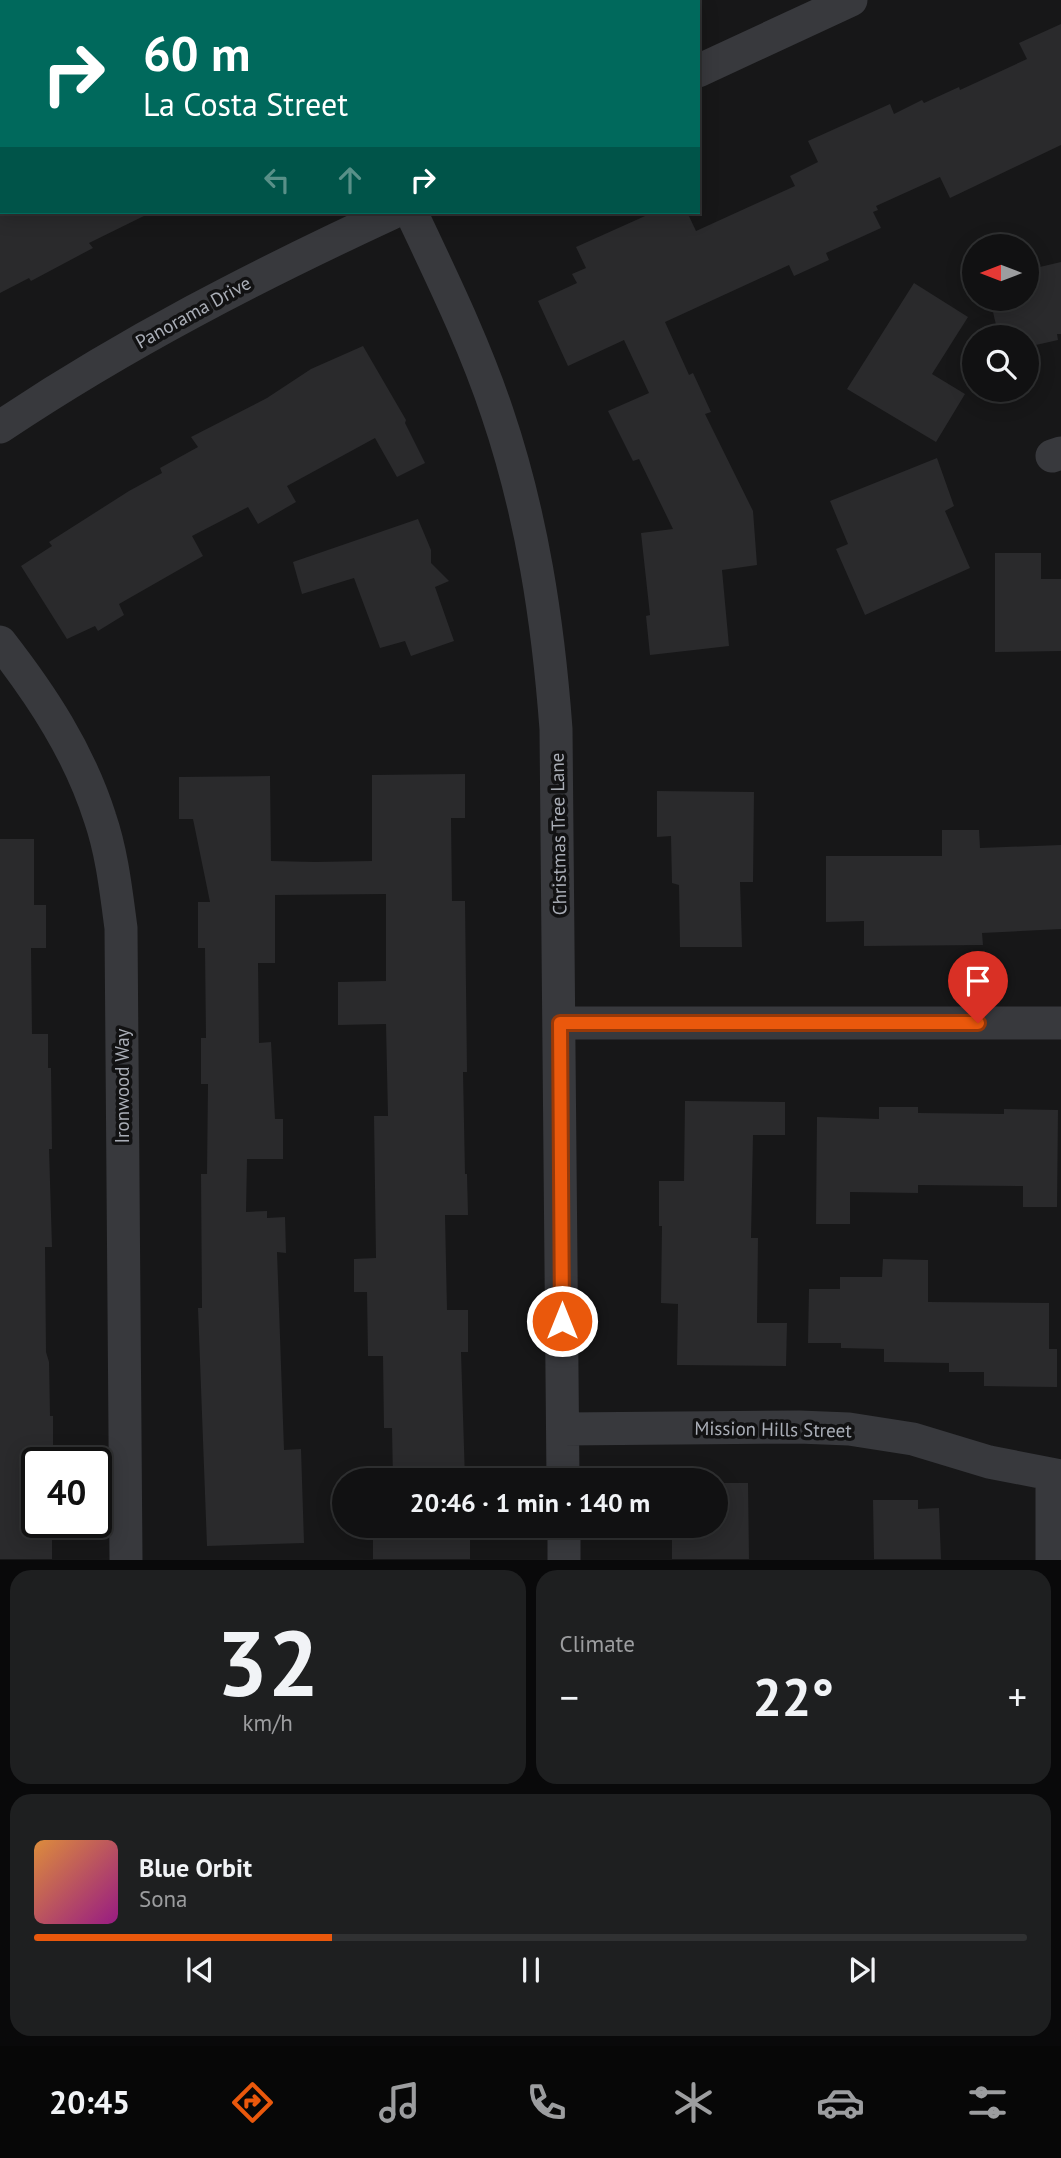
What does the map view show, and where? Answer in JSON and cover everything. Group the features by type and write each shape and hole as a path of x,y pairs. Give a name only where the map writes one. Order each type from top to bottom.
{"street":[{"path":"700,70 851,0"},
{"name":"Panorama Drive","path":"0,427 58,388 162,327 270,270 390,214"},
{"name":"Christmas Tree Lane","path":"412,214 468,337 497,412 520,489 538,568 550,648 556,729 563,1468"},
{"name":"Ironwood Way","path":"0,642 49,708 80,766 101,818 114,872 121,928 126,1559"},
{"path":"560,1023 1061,1023"},
{"name":"Mission Hills Street","path":"563,1429 849,1429 913,1439 989,1462 1057,1476"},
{"path":"1052,1559 1057,1476"},
{"path":"564,1538 564,1559"}],"building":[{"path":"1061,24 1061,145 950,198 940,177 876,206 878,210 873,212 881,228 826,253 829,260 794,276 789,265 665,322 689,375 693,373 711,412 705,414 753,511 757,565 722,570 729,646 650,655 646,616 650,615 641,533 673,529 639,459 633,461 608,411 649,393 624,340 568,366 538,301 577,283 572,274 586,268 576,247 650,214 688,214 696,231 795,186 790,176 818,162 808,141 890,104 894,114 922,100 924,103 959,87 960,90 1027,59 1019,43"},
{"path":"0,214 148,214 89,243 93,248 31,281 29,278 0,293"},
{"path":"1061,262 1061,334 1057,334 1058,340 1039,344 1039,325 996,325 993,312 1040,312 1040,267"},
{"path":"914,283 968,317 932,374 962,392 962,399 936,442 847,389"},
{"path":"363,346 406,420 405,423 425,463 397,477 375,438 287,486 296,502 258,524 248,507 192,536 203,556 119,604 124,615 98,631 95,626 67,639 21,566 52,546 49,542 162,473 160,468 198,447 191,437 267,398 311,369"},
{"path":"937,458 954,506 945,511 970,568 865,615 836,549 848,544 830,501"},
{"path":"418,519 431,550 431,563 449,581 435,587 454,641 411,656 405,641 380,648 354,578 302,594 293,562"},
{"path":"995,553 1041,553 1041,579 1061,579 1061,651 995,652"},
{"path":"465,774 465,818 451,818 452,901 465,901 467,1072 463,1072 468,1215 445,1215 447,1310 468,1310 468,1352 461,1352 465,1468 393,1468 392,1428 384,1428 383,1356 368,1356 367,1292 354,1292 354,1259 376,1258 374,1116 388,1116 386,1024 338,1025 338,982 386,981 386,894 275,895 275,963 258,963 259,1043 271,1042 275,1119 283,1119 283,1159 247,1159 246,1212 267,1211 267,1218 285,1217 286,1253 277,1252 284,1450 301,1449 304,1543 207,1546 198,1308 202,1308 201,1174 207,1174 208,1084 201,1084 201,1038 206,1038 205,948 198,948 198,902 210,902 193,819 179,819 179,777 270,776 271,861 315,862 372,861 372,775"},
{"path":"657,791 754,792 753,882 740,882 742,947 680,947 679,885 672,883 671,836 657,837"},
{"path":"942,830 979,830 980,848 1061,845 1061,929 982,933 983,945 864,946 864,921 826,922 826,856 942,856"},
{"path":"0,839 34,839 34,905 46,905 46,948 31,948 32,1034 48,1034 48,1068 51,1068 52,1149 49,1149 52,1247 45,1247 46,1352 49,1362 50,1416 53,1416 53,1447 21,1447 21,1538 52,1538 52,1559 0,1559"},
{"path":"685,1101 785,1102 785,1135 753,1135 751,1238 758,1238 757,1323 787,1323 786,1366 677,1365 678,1304 661,1303 662,1226 659,1226 659,1181 684,1181"},
{"path":"879,1107 918,1107 918,1113 1004,1114 1004,1109 1058,1110 1057,1207 1023,1207 1023,1186 918,1185 918,1193 850,1192 850,1224 816,1224 817,1117 879,1119"},
{"path":"883,1259 928,1260 928,1302 1049,1303 1049,1349 1057,1349 1057,1387 984,1386 984,1372 949,1372 949,1363 884,1362 884,1349 841,1348 841,1343 808,1343 809,1289 840,1289 840,1277 882,1277"},
{"path":"728,1483 748,1483 749,1559 672,1559 672,1538 728,1538"},
{"path":"873,1500 918,1500 918,1509 939,1508 941,1559 874,1559"},
{"path":"373,1538 470,1538 470,1559 373,1559"}],"route":[{"path":"562,1321 560,1023 978,1023"}]}
